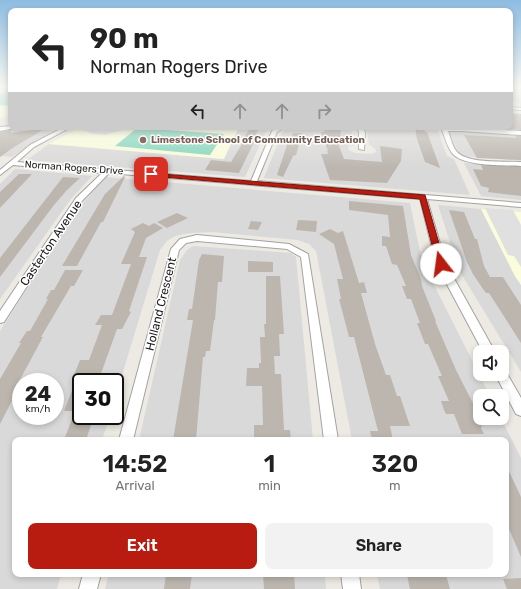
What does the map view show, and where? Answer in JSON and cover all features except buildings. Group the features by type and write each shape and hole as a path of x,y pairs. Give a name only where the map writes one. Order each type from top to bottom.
{"street":[{"path":"0,172 32,146 62,130"},
{"path":"253,183 273,135 277,130"},
{"path":"361,130 362,149"},
{"path":"445,130 458,157 470,160 521,164"},
{"path":"476,130 521,133"},
{"name":"Norman Rogers Drive","path":"10,163 521,205"},
{"name":"Casterton Avenue","path":"0,319 79,200 107,171"},
{"path":"423,197 441,264 485,345"},
{"name":"Holland Crescent","path":"127,437 175,249 183,241 197,238 289,247 305,256 331,437"},
{"path":"505,381 521,410"},
{"path":"88,589 91,577"},
{"path":"350,577 352,589"}],"shaded area":[{"path":"0,113 8,113 8,117 0,118"},
{"path":"12,130 53,130 12,157 0,156 0,132"},
{"name":"Limestone School of Community Education","path":"75,130 238,130 224,159 49,144"},
{"path":"83,130 122,130 106,135 93,134"},
{"path":"238,130 267,130 245,177 27,160 49,144 223,159"},
{"path":"284,130 352,130 354,144 348,147 349,150 355,153 370,154 375,153 376,150 369,144 367,130 438,130 447,156 454,159 470,195 264,178"},
{"path":"455,131 521,135 521,161 462,156 459,154 449,132"},
{"path":"464,163 521,166 521,200 481,196"},
{"path":"15,169 92,176 70,200 0,299 0,184"},
{"path":"105,177 410,203 420,252 425,267 473,362 473,381 482,381 486,389 473,389 473,425 504,425 521,458 521,589 380,589 378,577 509,577 509,437 351,437 316,251 309,244 298,240 212,232 190,233 175,236 167,241 160,250 123,373 72,373 72,425 107,425 103,437 12,437 12,577 60,577 57,589 0,589 0,331 79,208"},
{"path":"438,205 481,209 521,285 521,372 509,352 509,345 505,345 459,270"},
{"path":"485,208 513,210 521,225 521,267 514,256 508,255"},
{"path":"481,209 521,212 521,285 515,276"},
{"path":"193,246 291,253 296,257 313,437 140,437 180,260 187,250"},
{"path":"108,577 325,577 326,589 105,589"}],"green space":[{"path":"135,130 166,130 224,134 210,155 115,146"}],"place":[{"name":"Limestone School of Community Education","path":"143,140"}],"route":[{"path":"151,174 423,197 441,264"}]}
